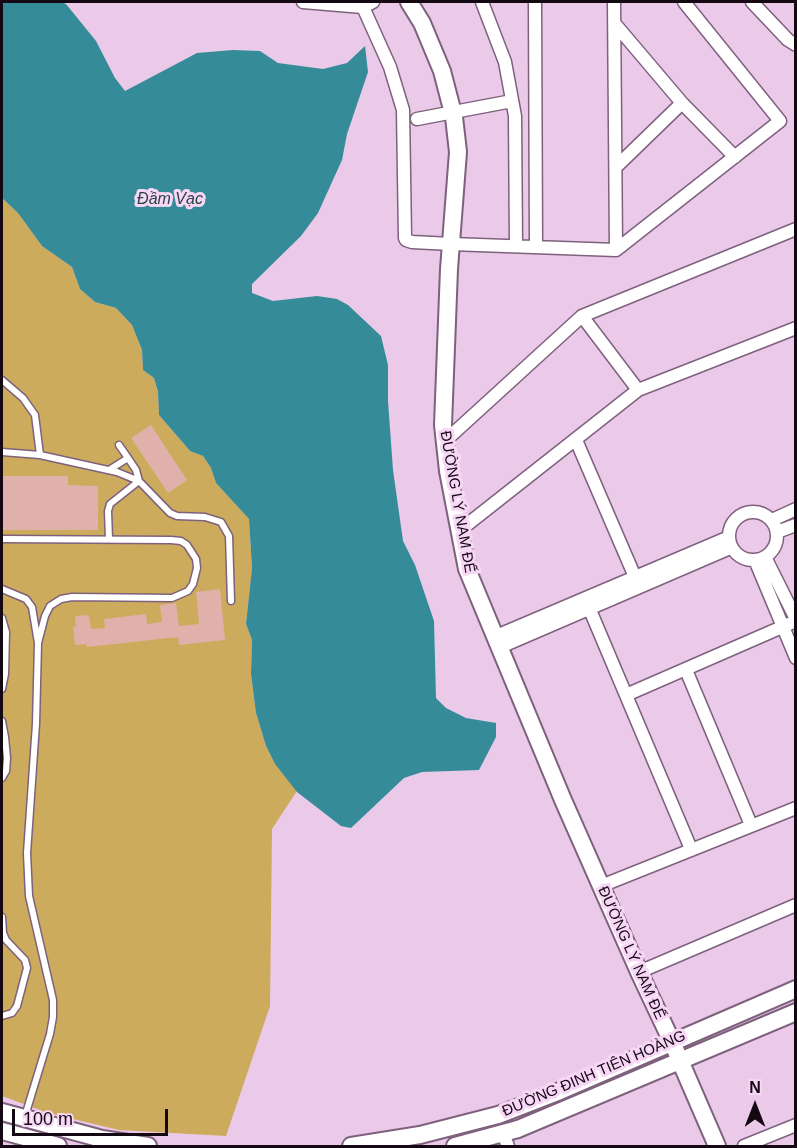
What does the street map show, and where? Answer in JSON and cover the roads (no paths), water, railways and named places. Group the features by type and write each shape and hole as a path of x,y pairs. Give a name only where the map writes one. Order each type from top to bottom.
{"street":[{"path":"303,2 365,4 390,67 403,110 405,238 411,242 616,250 780,121 684,2"},
{"name":"ĐƯỜNG LÝ NAM ĐẾ","path":"409,2 422,23 442,71 453,111 458,152 443,425 466,569 601,886 717,1146"},
{"path":"482,2 505,62 515,116 516,246"},
{"path":"536,2 536,247"},
{"path":"614,2 616,250"},
{"path":"752,2 795,45"},
{"path":"615,24 682,103 735,157"},
{"path":"417,118 512,101"},
{"path":"616,167 682,103"},
{"path":"445,441 582,316 795,229"},
{"path":"582,316 638,390"},
{"path":"459,531 638,390 795,328"},
{"path":"576,440 635,577"},
{"path":"772,520 795,509"},
{"path":"753,512 763,514 772,520 777,532 774,548 760,559 743,558 729,543 729,528 743,514 753,512"},
{"path":"777,532 795,525"},
{"path":"496,642 635,577 729,543"},
{"path":"496,642 590,610 729,543"},
{"path":"626,695 783,628 795,620 760,559"},
{"path":"760,559 795,658"},
{"path":"590,610 691,849"},
{"path":"686,670 751,825"},
{"path":"601,886 795,808"},
{"path":"639,972 795,905"},
{"name":"ĐƯỜNG ĐINH TIÊN HOÀNG","path":"351,1146 420,1135 498,1115 560,1091 795,989"},
{"path":"455,1146 506,1140 795,1012"},
{"path":"2,1112 24,1120 102,1139 148,1146"},
{"path":"498,1115 506,1140"},
{"path":"19,1137 24,1120"},
{"path":"744,1146 795,1125"},
{"path":"2,1131 58,1146"}],"lane":[{"path":"2,380 23,398 35,415 40,455"},
{"path":"119,445 136,470 139,481"},
{"path":"2,450 40,455 109,470 139,481 170,513 177,516 214,519 225,526 230,554 231,601"},
{"path":"109,470 128,458"},
{"path":"110,539 108,511 110,504 139,481"},
{"path":"2,539 181,541 187,545 196,559 194,584 188,591 172,598 72,597 61,599 50,606 38,643"},
{"path":"2,589 26,599 32,607 38,643 36,724 27,853 29,896 53,1000 50,1034 24,1120"},
{"path":"2,618 6,632 5,674 2,689"},
{"path":"2,720 7,758 6,771 2,778"},
{"path":"2,917 6,940 25,960 27,968 17,1006 12,1013 2,1016"}],"water":[{"name":"Đầm Vạc","path":"2,2 62,2 66,4 96,41 115,78 125,91 197,53 233,50 260,51 278,63 323,69 347,63 365,46 368,72 347,134 342,160 318,213 301,236 252,284 252,293 273,301 317,296 337,299 348,305 381,336 388,365 393,470 403,541 415,565 434,621 436,698 446,708 466,718 496,723 496,737 479,770 422,772 404,778 351,828 341,826 297,792 275,764 266,746 256,713 251,674 252,640 246,624 252,568 249,519 216,483 211,468 203,456 190,451 159,415 158,392 154,378 143,370 142,350 132,325 116,308 95,302 80,289 72,267 42,246 18,213 2,198"}]}
